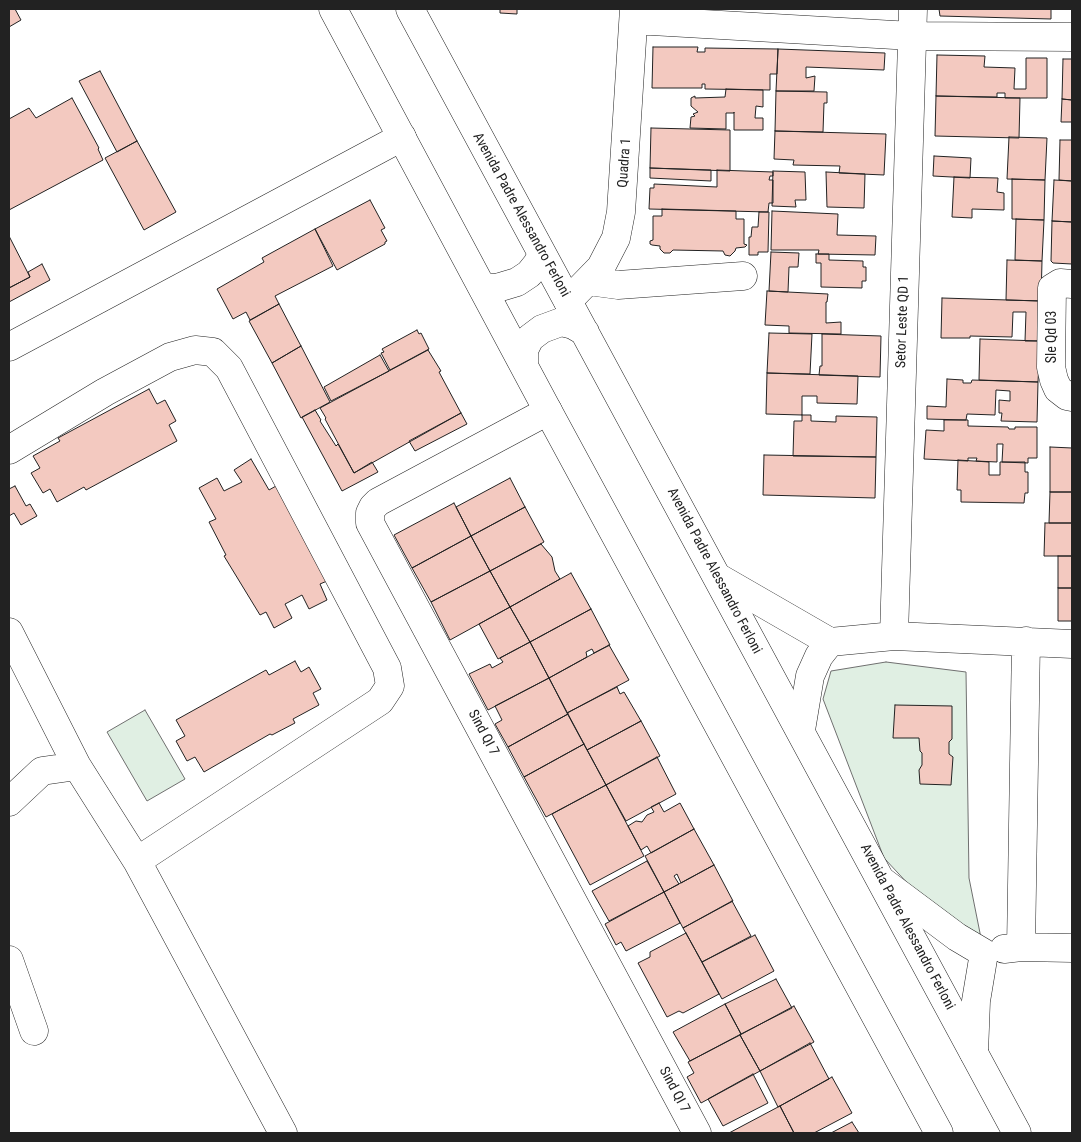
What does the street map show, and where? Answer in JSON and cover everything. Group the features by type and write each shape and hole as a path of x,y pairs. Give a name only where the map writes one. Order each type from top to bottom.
{"street":[{"path":"333,9 548,411 939,1133"},
{"name":"Avenida Padre Alessandro Ferloni","path":"410,9 719,578 1017,1133"},
{"name":"Setor Leste QD 1","path":"894,636 913,9"},
{"path":"634,14 912,36 1072,38"},
{"name":"Quadra 1","path":"568,301 600,267 616,238 621,212 634,14"},
{"path":"9,347 402,136"},
{"path":"483,287 497,288 517,282 529,274 542,254"},
{"path":"588,281 618,284 743,276"},
{"name":"Sle Qd 03","path":"1072,284 1060,283 1052,288 1051,367 1058,389 1067,396 1072,397"},
{"path":"524,365 524,350 530,338 542,329 561,322 573,324 585,332"},
{"path":"9,450 105,392 170,357 195,350 213,352 229,368 387,668 390,686 380,700 137,861"},
{"name":"Sind QI 7","path":"548,411 378,502 372,507 370,523 697,1133"},
{"path":"719,578 830,642 894,636 1026,641 1072,645"},
{"path":"9,632 77,766 137,861 275,1130"},
{"path":"1021,946 1026,641"},
{"path":"801,730 810,676 819,656 830,642"},
{"path":"9,802 42,771 77,766"},
{"path":"882,881 957,937 984,953 1021,946 1072,948"},
{"path":"974,1053 976,1002 984,953"},
{"path":"9,960 34,1031"}],"green space":[{"path":"886,662 966,672 969,878 984,953 940,918 884,858 823,699 831,671"},
{"path":"145,710 185,779 147,801 107,732"}],"building":[{"path":"9,9 15,9 21,20 9,27"},
{"path":"500,9 517,9 517,14 500,13"},
{"path":"939,9 1051,9 1051,19 940,16"},
{"path":"653,47 698,47 697,52 705,52 705,48 778,49 777,74 770,74 770,90 705,89 705,84 702,84 702,88 652,88"},
{"path":"778,49 885,53 884,70 806,67 806,78 815,76 814,91 776,91"},
{"path":"937,55 985,56 984,67 1015,68 1014,89 1026,89 1026,58 1047,58 1047,98 1005,98 1005,93 997,93 997,97 936,96"},
{"path":"1063,59 1072,59 1072,100 1062,99"},
{"path":"100,71 137,141 117,152 79,81"},
{"path":"726,89 763,90 763,107 756,106 755,118 763,118 763,130 734,130 734,113 726,113 726,129 690,128 691,117 695,116 693,114 698,112 691,106 691,98 695,96 695,98 725,97"},
{"path":"776,91 827,92 827,103 824,103 823,132 775,131"},
{"path":"936,96 1020,98 1019,138 935,136"},
{"path":"72,98 99,148 103,160 9,210 9,119 29,108 36,118"},
{"path":"1062,99 1072,100 1072,122 1061,122"},
{"path":"651,128 730,130 730,171 650,168"},
{"path":"775,131 886,134 884,175 839,173 840,166 793,165 794,160 774,159"},
{"path":"1009,137 1047,138 1045,180 1007,179"},
{"path":"1060,140 1072,140 1072,181 1059,180"},
{"path":"137,141 176,212 144,230 105,158"},
{"path":"934,156 971,158 970,178 933,176"},
{"path":"650,168 711,170 711,181 650,178"},
{"path":"717,170 773,172 773,176 770,176 769,180 773,180 773,203 769,203 768,212 649,209 650,188 654,188 654,184 717,187"},
{"path":"773,171 805,172 806,200 795,200 796,207 772,206"},
{"path":"826,172 865,174 864,208 827,207"},
{"path":"954,177 998,178 997,192 1004,193 1004,210 972,209 972,218 952,217"},
{"path":"1012,179 1045,180 1044,220 1012,219"},
{"path":"1054,180 1072,181 1072,222 1052,221"},
{"path":"370,200 385,228 381,230 387,241 385,244 337,270 315,229"},
{"path":"662,209 736,211 736,219 744,219 744,244 747,245 736,248 730,256 725,255 723,251 673,250 670,253 664,253 660,246 650,244 650,241 653,240 653,216 662,216"},
{"path":"772,211 838,214 837,235 876,236 875,255 818,254 819,250 771,250"},
{"path":"759,212 769,212 768,252 758,252 758,255 749,255 749,237 751,237 752,227 758,227"},
{"path":"1016,219 1044,220 1042,261 1015,260"},
{"path":"1052,221 1072,222 1072,264 1053,263 1051,261"},
{"path":"315,229 333,266 275,296 279,304 250,320 246,312 233,319 217,289 264,262 262,258"},
{"path":"9,236 30,277 9,288"},
{"path":"771,252 799,253 798,267 789,267 788,292 769,291"},
{"path":"816,254 829,254 829,260 863,261 863,267 866,267 866,281 862,281 862,288 821,287 821,263 816,263"},
{"path":"1007,260 1042,261 1041,301 1006,300"},
{"path":"42,264 50,280 9,302 9,288 30,277 28,272"},
{"path":"767,291 828,294 826,323 841,322 841,334 789,333 789,326 765,325"},
{"path":"942,298 1041,301 1040,341 1025,341 1026,312 1013,312 1012,337 970,336 970,338 941,338"},
{"path":"279,304 301,346 272,363 249,321"},
{"path":"417,330 419,334 421,333 429,349 390,370 381,353 384,352 382,349"},
{"path":"769,333 812,334 810,374 767,373"},
{"path":"822,334 881,336 880,377 819,375 820,366 822,366"},
{"path":"980,339 1040,341 1038,382 979,380"},
{"path":"301,346 330,402 301,418 272,363"},
{"path":"428,350 441,371 439,372 461,413 354,473 320,408"},
{"path":"380,355 389,371 331,401 324,387"},
{"path":"767,373 858,376 857,404 817,403 817,396 802,396 802,415 766,414"},
{"path":"947,379 963,380 963,383 971,383 972,380 1038,382 1037,422 1001,421 1002,413 999,413 999,400 1010,401 1010,391 996,390 995,415 967,414 966,420 927,419 927,406 946,407"},
{"path":"149,389 157,404 165,400 176,421 169,425 177,441 86,490 84,487 57,502 50,489 43,493 31,473 40,468 33,456 60,441 58,438"},
{"path":"315,410 336,446 338,444 354,473 372,462 378,472 342,491 302,417"},
{"path":"461,413 467,424 415,451 409,441"},
{"path":"802,415 811,415 811,421 836,422 836,416 877,417 876,457 793,456 794,421 802,421"},
{"path":"944,420 968,420 968,426 1008,427 1009,429 1015,429 1015,427 1037,427 1037,458 1028,458 1028,463 1002,462 1003,444 997,444 997,462 976,461 977,458 968,458 968,461 924,459 926,430 944,431"},
{"path":"1050,447 1072,448 1072,492 1050,492"},
{"path":"764,455 876,457 875,498 763,495"},
{"path":"251,459 269,490 276,486 327,581 320,584 327,600 309,609 302,595 285,604 292,618 274,628 266,612 260,615 224,556 226,555 209,522 216,519 199,488 217,478 224,491 242,482 234,470"},
{"path":"958,460 989,462 989,475 1000,475 1000,462 1025,462 1025,472 1028,472 1028,493 1025,493 1024,503 961,502 961,490 957,490"},
{"path":"510,478 525,507 471,536 456,507"},
{"path":"15,486 26,506 30,504 37,516 21,525 14,513 9,516 9,489"},
{"path":"1050,492 1072,492 1072,523 1049,523"},
{"path":"454,503 471,536 412,568 394,535"},
{"path":"525,507 544,542 490,571 471,536"},
{"path":"1045,523 1072,523 1072,556 1044,556"},
{"path":"471,536 490,571 431,602 412,568"},
{"path":"541,544 552,557 555,571 560,579 510,607 490,571"},
{"path":"1058,556 1072,556 1072,588 1058,588"},
{"path":"490,571 510,607 450,640 431,602"},
{"path":"571,573 591,609 530,642 510,607"},
{"path":"1058,588 1072,588 1072,621 1058,621"},
{"path":"510,607 530,642 498,659 479,624"},
{"path":"591,609 610,645 594,653 592,649 586,652 587,657 549,678 530,642"},
{"path":"530,642 549,678 488,710 469,674 490,664 492,668 503,662 500,658"},
{"path":"609,645 629,680 567,713 549,678"},
{"path":"295,661 301,672 309,667 321,689 313,693 319,705 293,719 295,723 272,735 270,734 204,772 195,757 187,761 176,741 185,736 176,720 266,670 269,675"},
{"path":"549,678 568,714 508,747 495,724 502,720 495,706"},
{"path":"617,687 620,694 624,692 641,721 587,750 567,713"},
{"path":"895,705 952,706 952,739 949,742 949,754 953,757 951,785 920,784 919,770 922,765 922,753 920,751 919,738 893,738"},
{"path":"568,714 584,744 524,777 508,747"},
{"path":"641,721 660,756 606,785 587,750"},
{"path":"584,744 606,785 546,817 524,777"},
{"path":"657,757 676,794 626,821 606,785"},
{"path":"606,785 644,856 590,885 552,814"},
{"path":"659,803 664,812 680,803 694,829 651,853 647,846 641,850 628,826 636,821 642,822 647,815 654,812 651,807"},
{"path":"694,829 714,865 681,883 677,874 674,876 679,884 664,892 645,856"},
{"path":"647,861 664,892 609,921 592,891"},
{"path":"714,865 733,901 683,928 664,892"},
{"path":"664,892 680,923 626,951 621,942 616,945 605,924"},
{"path":"732,901 751,936 702,962 683,928"},
{"path":"686,933 719,994 683,1013 679,1011 667,1017 638,963 650,957 650,952"},
{"path":"755,935 774,971 722,999 702,962"},
{"path":"776,979 792,1008 741,1034 725,1004"},
{"path":"725,1004 741,1034 690,1061 673,1032"},
{"path":"794,1006 814,1042 760,1071 740,1035"},
{"path":"740,1035 760,1071 701,1103 687,1077 694,1073 688,1062"},
{"path":"810,1043 829,1079 778,1107 760,1071"},
{"path":"753,1074 768,1103 723,1126 708,1099"},
{"path":"832,1077 852,1113 814,1133 794,1133 780,1106"},
{"path":"780,1106 794,1133 729,1133 778,1107"},
{"path":"852,1122 859,1133 831,1133"}]}
